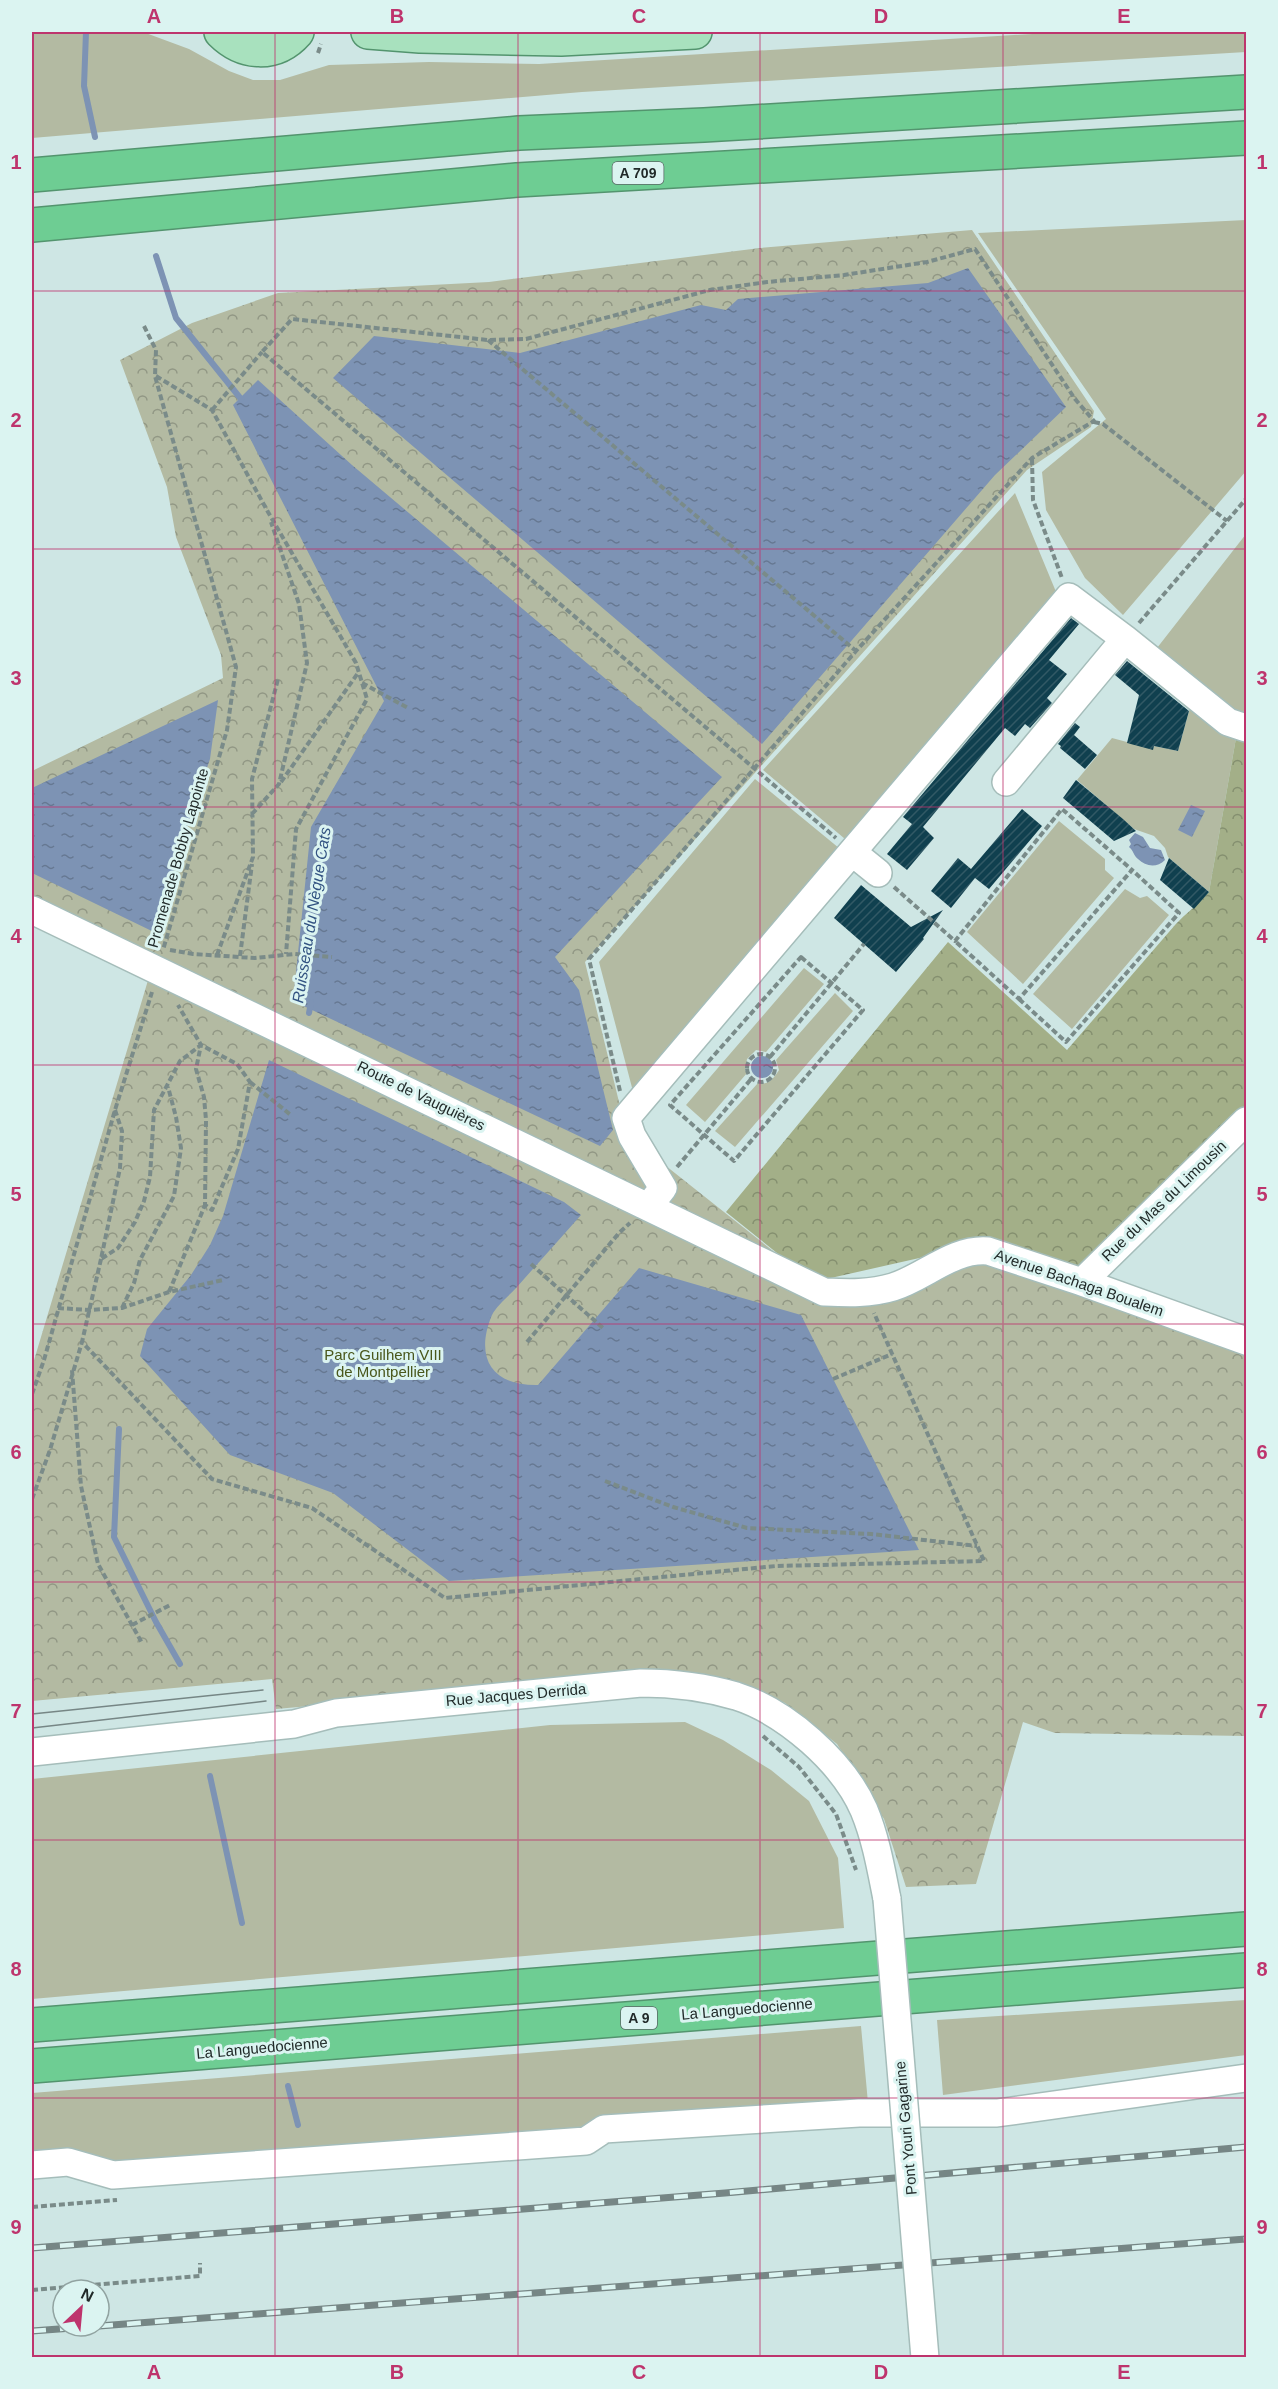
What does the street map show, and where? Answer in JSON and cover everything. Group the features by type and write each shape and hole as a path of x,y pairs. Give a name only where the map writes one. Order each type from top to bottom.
{"highway":[{"path":"32,175 519,133 704,125 1246,92"},
{"name":"A 709","path":"32,225 517,180 1246,138"},
{"path":"32,2025 1246,1929"},
{"name":"La Languedocienne","path":"32,2066 1246,1970"}],"main road":[{"path":"220,32 231,42 258,51 272,49 300,32"},
{"path":"368,32 420,36 561,39 695,32"}],"street":[{"path":"656,1197 626,1118 1069,597 1228,722 1246,728"},
{"path":"1006,782 1125,639"},
{"path":"852,852 878,873"},
{"name":"Route de Vauguières","path":"32,910 161,960 656,1197 809,1286"},
{"name":"Rue du Mas du Limousin","path":"1082,1282 1246,1121"},
{"name":"Avenue Bachaga Boualem","path":"809,1286 824,1292 865,1293 896,1286 976,1250 999,1254 1246,1341"},
{"name":"Rue Jacques Derrida","path":"32,1752 294,1724 336,1713 406,1705 641,1683 673,1683 705,1688 739,1697 776,1715 826,1755 844,1777 863,1808 877,1846 887,1899"},
{"name":"Pont Youri Gagarine","path":"887,1899 925,2358"},
{"path":"32,2165 68,2162 113,2175 586,2141 604,2129 859,2113 997,2113 1246,2078"}],"path":[{"path":"212,410 292,319 488,340 525,339 710,290 844,275 927,262 975,249 1075,399 1094,422 1103,424 1227,521"},
{"name":"Promenade Bobby Lapointe","path":"32,1394 227,730 236,667 155,376 156,350 144,326"},
{"path":"488,340 856,651"},
{"path":"262,352 852,852"},
{"path":"155,376 212,410 268,513 356,663 367,699 296,829 286,954"},
{"path":"626,1118 589,959 856,651 1032,458 1094,422"},
{"path":"1032,458 1033,500 1069,597"},
{"path":"1125,639 1246,500"},
{"path":"268,513 299,604 307,663 279,784"},
{"path":"252,814 279,784 359,673"},
{"path":"240,957 253,857 252,778 278,679"},
{"path":"362,682 408,708"},
{"path":"878,873 1066,1042 1179,913 1062,809 955,940"},
{"path":"217,955 253,857"},
{"path":"1019,999 1132,870"},
{"path":"770,1057 864,944"},
{"path":"161,960 217,955 255,958 286,954 332,957"},
{"path":"801,957 863,1010 734,1161 703,1135 670,1105 801,957"},
{"path":"181,1012 201,1045 237,1064 250,1082 292,1116"},
{"path":"101,1259 118,1248 135,1222 144,1201 150,1177 154,1110 180,1061 201,1045"},
{"path":"169,1292 206,1205 206,1120 204,1097 196,1069 201,1045"},
{"path":"758,1054 770,1057 775,1065 773,1075 761,1082 752,1078 747,1067 750,1059 758,1054"},
{"path":"527,1342 619,1233 656,1197 680,1162 752,1078"},
{"path":"206,1205 212,1210 238,1149 250,1082"},
{"path":"122,1308 134,1283 140,1260 174,1196 181,1148 176,1117 167,1086"},
{"path":"32,1499 50,1450 82,1342 101,1259 120,1168 122,1131 115,1110"},
{"path":"531,1264 604,1329"},
{"path":"58,1308 89,1310 122,1308 169,1292 223,1280"},
{"path":"82,1342 212,1479 312,1508 445,1598 776,1566 984,1561 865,1293"},
{"path":"833,1379 892,1354"},
{"path":"72,1370 81,1486 98,1564 142,1643"},
{"path":"605,1480 674,1507 747,1528 871,1534 977,1547"},
{"path":"132,1625 170,1605"},
{"path":"756,1730 800,1767 836,1814 859,1879"},
{"path":"32,2207 127,2199"},
{"path":"32,2290 200,2276 200,2263"}],"green space":[{"path":"32,32 143,32 189,49 229,71 253,80 280,80 329,65 429,62 539,64 1065,32 1246,32 1246,52 582,92 32,138"},
{"path":"1246,220 1246,471 1123,615 1085,578 1046,510 1042,472 1106,419 978,233"},
{"name":"Parc Guilhem VIII de Montpellier","path":"972,230 1094,411 1091,427 1027,470 585,962 627,1135 816,1285 868,1283 984,1258 1246,1350 1246,1736 1055,1733 1023,1722 976,1884 906,1887 884,1819 837,1744 785,1703 717,1678 646,1676 276,1709 272,1679 32,1701 32,1367 155,957 32,898 32,771 223,678 221,655 176,537 167,487 120,360 192,323 278,293 489,282 760,248"},
{"path":"1015,493 1059,599 851,844 763,770"},
{"path":"1246,534 1246,716 1236,712 1157,648"},
{"path":"1191,704 1236,738 1209,892 1168,857 1165,848 1154,836 1134,829 1077,780 1112,738 1153,749 1154,746 1178,751"},
{"path":"1236,738 1246,742 1246,1121 1084,1279 977,1245 813,1282 726,1212 948,942 1067,1050 1175,925 1209,892"},
{"path":"755,779 845,853 635,1099 599,962"},
{"path":"1059,821 1105,859 1105,870 1114,878 1023,984 967,932"},
{"path":"1125,889 1140,898 1147,896 1169,915 1072,1029 1033,994"},
{"path":"804,968 824,984 766,1052 756,1050 747,1059 745,1070 747,1073 705,1122 686,1105"},
{"path":"835,993 853,1011 735,1147 715,1131 758,1083 768,1082 773,1078 779,1070 776,1060"},
{"path":"685,1722 723,1740 771,1770 809,1801 838,1858 844,1928 32,1999 32,1779 550,1725"},
{"path":"1246,2000 1246,2055 943,2095 937,2020"},
{"path":"861,2026 868,2103 661,2129 118,2164 32,2158 32,2093"}],"water":[{"path":"968,268 1066,407 995,475 762,744 333,378 374,336 520,353 701,305 726,310 738,299 928,283"},
{"path":"258,380 352,465 722,777 555,957 579,990 613,1130 600,1146 293,1001 311,827 384,701 233,405"},
{"path":"218,700 210,759 178,853 158,934 32,873 32,788"},
{"path":"1191,805 1205,811 1192,837 1178,830"},
{"path":"1135,833 1143,837 1150,848 1161,850 1165,860 1152,866 1138,859 1129,847 1131,844 1129,840"},
{"path":"762,1056 770,1059 773,1067 770,1075 762,1078 754,1075 751,1067 754,1059"},
{"path":"269,1060 564,1202 581,1215 492,1315 485,1344 487,1356 498,1375 509,1381 538,1385 639,1268 801,1315 919,1550 449,1581 333,1493 230,1455 140,1356 147,1329 191,1275 210,1245 223,1216"}],"building":[{"path":"1071,618 1079,624 1049,660 1067,674 1047,698 1052,703 1030,728 1025,724 1015,736 1005,728 923,827 934,838 907,870 887,854 912,824 903,817"},
{"path":"1127,661 1189,711 1178,751 1154,746 1153,750 1127,743 1139,695 1115,675"},
{"path":"1075,723 1080,727 1074,735 1097,755 1085,769 1058,744"},
{"path":"1076,780 1136,831 1114,841 1063,798"},
{"path":"1022,809 1042,826 989,889 975,878 951,908 931,891 958,858 971,869"},
{"path":"1169,858 1209,892 1194,909 1160,880"},
{"path":"861,885 911,927 943,910 924,939 896,972 834,918"}],"waterway":[{"path":"86,32 84,86 95,137"},
{"path":"156,256 176,318 241,399"},
{"name":"Ruisseau du Nègue Cats","path":"309,1013 311,1002"},
{"name":"Ruisseau du Nègue Cats","path":"119,1429 114,1537 156,1622 180,1664"},
{"name":"Ruisseau du Nègue Cats","path":"210,1776 242,1923"},
{"name":"Ruisseau du Nègue Cats","path":"288,2086 298,2125"}],"tram line":[{"path":"32,1714 263,1690"},
{"path":"32,1728 266,1701"}],"railway":[{"path":"32,2248 725,2193 1246,2147"},
{"path":"111,2325 1246,2239"},
{"path":"32,2331 51,2330"}]}
